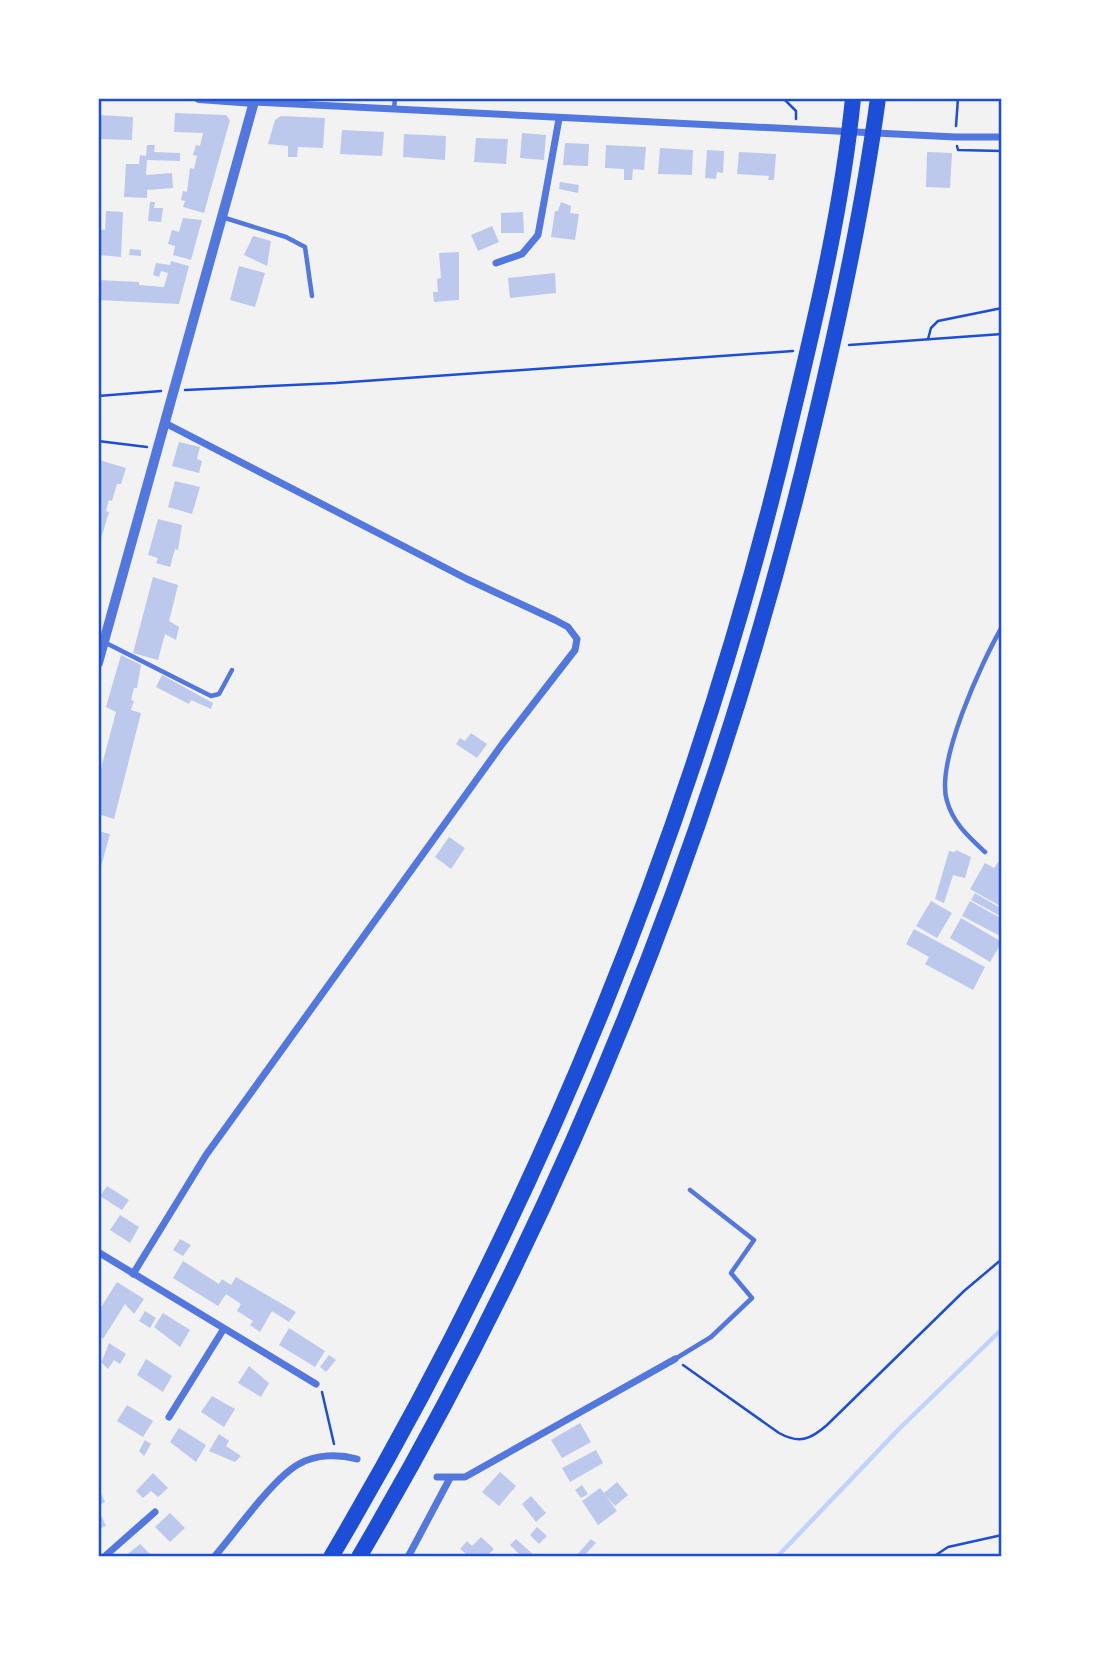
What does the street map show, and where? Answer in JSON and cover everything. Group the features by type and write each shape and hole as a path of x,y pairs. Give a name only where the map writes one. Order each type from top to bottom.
{"highway":[{"path":"331,1557 440,1361 503,1233 565,1098 647,899 691,774 767,522 803,373 853,105"},
{"path":"359,1557 478,1343 587,1109 670,908 715,781 790,527 828,368 877,105"}],"street":[{"path":"199,98 559,119 1002,137"},
{"path":"98,663 254,100"},
{"path":"496,263 522,254 538,235 559,119"},
{"path":"133,1274 206,1155 503,743 575,650 578,639 568,627 555,620 346,518 165,421"},
{"path":"98,1252 316,1384"},
{"path":"169,1417 223,1330"},
{"path":"437,1477 465,1476 675,1359"},
{"path":"214,1557 299,1464 335,1455 358,1459"},
{"path":"408,1557 450,1478"},
{"path":"104,1557 155,1512"}],"lane":[{"path":"394,109 395,98"},
{"path":"222,217 286,237 305,247 312,296"},
{"path":"985,852 960,828 955,818 946,799 946,772 955,733 1002,627"},
{"path":"104,642 211,696 219,694 232,670"},
{"path":"675,1359 711,1337 752,1298 731,1273 754,1240 690,1190"}],"path":[{"path":"783,98 796,111 796,130"},
{"path":"955,137 958,98"},
{"path":"928,339 930,328 938,321 1002,307"},
{"path":"849,345 1002,334"},
{"path":"178,390 336,383 799,350"},
{"path":"98,396 165,391"},
{"path":"98,441 158,449"},
{"path":"675,1359 779,1433 792,1440 803,1441 827,1425 955,1299 1002,1259"},
{"path":"316,1384 324,1398 335,1455"},
{"path":"933,1557 948,1547 1002,1535"}],"building":[{"path":"175,113 226,115 230,120 204,213 183,207 185,201 181,200 183,191 187,192 190,168 194,169 197,156 193,155 196,145 200,146 203,133 174,132"},
{"path":"98,115 133,117 132,140 98,139"},
{"path":"281,116 325,118 323,148 298,147 297,157 288,157 288,146 268,144 275,120"},
{"path":"342,130 384,132 382,156 340,154"},
{"path":"522,133 546,135 544,160 520,158"},
{"path":"404,134 446,136 445,160 403,157"},
{"path":"476,138 508,139 506,164 474,162"},
{"path":"565,143 589,144 588,166 563,165"},
{"path":"147,145 155,145 154,152 180,153 180,161 147,160 146,175 172,173 173,188 147,190 147,198 124,197 126,164 139,164 140,155 146,156"},
{"path":"606,145 646,147 644,170 633,169 632,180 624,180 624,169 605,168"},
{"path":"660,148 693,150 692,175 658,174"},
{"path":"707,150 724,151 723,173 717,172 716,179 705,178"},
{"path":"739,152 776,154 774,180 768,180 769,176 737,174"},
{"path":"927,152 952,153 950,188 926,187"},
{"path":"560,182 579,185 578,193 559,189"},
{"path":"150,202 155,202 154,208 163,208 161,222 148,221"},
{"path":"561,202 571,206 570,213 579,214 575,240 551,237 555,211 558,211"},
{"path":"106,211 123,212 121,257 98,255 98,229 105,230"},
{"path":"523,212 524,233 501,233 501,213"},
{"path":"183,218 202,220 191,260 173,255 175,246 168,244 172,230 179,232"},
{"path":"492,226 499,242 478,251 471,235"},
{"path":"253,236 271,241 267,266 244,255"},
{"path":"130,249 141,250 141,256 129,255"},
{"path":"459,252 459,300 434,302 433,292 438,292 437,279 441,278 439,253"},
{"path":"171,261 189,266 179,304 98,300 98,280 139,282 139,285 164,287 168,273 161,271 159,277 153,275 156,263 170,265"},
{"path":"239,266 265,273 255,307 230,300"},
{"path":"555,273 556,293 510,298 508,278"},
{"path":"179,442 200,447 197,459 202,461 199,473 172,466"},
{"path":"99,460 126,468 112,501 109,500 106,511 109,512 99,545"},
{"path":"175,481 200,487 192,514 168,507"},
{"path":"158,519 182,525 178,550 175,549 170,567 156,563 158,558 148,555"},
{"path":"153,577 178,585 169,621 179,627 176,640 165,634 158,660 133,653"},
{"path":"121,655 141,665 137,688 134,688 131,700 134,701 131,710 141,713 114,819 98,814 98,780 116,712 106,707"},
{"path":"162,675 213,703 211,709 191,700 189,704 156,687"},
{"path":"471,733 487,744 477,758 456,744 460,738 465,741"},
{"path":"98,831 110,834 99,874 98,873"},
{"path":"449,837 465,848 451,869 435,857"},
{"path":"956,850 971,857 965,878 953,875 944,903 935,899 949,851"},
{"path":"998,862 1002,865 1002,907 970,889 985,863 994,868"},
{"path":"975,893 1002,909 1002,917 971,900"},
{"path":"931,901 952,913 937,938 916,926"},
{"path":"970,901 1002,919 1002,937 962,916"},
{"path":"961,918 1002,942 990,962 950,938"},
{"path":"914,929 985,967 973,990 925,964 929,957 906,944"},
{"path":"107,1186 129,1200 122,1210 100,1196"},
{"path":"120,1215 139,1227 130,1243 110,1230"},
{"path":"180,1239 191,1245 183,1256 173,1250"},
{"path":"183,1261 219,1284 222,1279 231,1285 236,1277 296,1312 289,1322 272,1311 260,1332 250,1325 253,1321 237,1311 241,1304 226,1294 218,1306 173,1278"},
{"path":"117,1282 144,1299 134,1314 125,1304 103,1339 98,1335 98,1312"},
{"path":"145,1311 156,1318 150,1328 139,1321"},
{"path":"163,1313 190,1330 180,1347 154,1327"},
{"path":"289,1328 325,1351 315,1367 279,1345"},
{"path":"109,1343 126,1354 120,1364 114,1360 108,1369 98,1359 102,1361"},
{"path":"329,1355 336,1360 326,1372 320,1367"},
{"path":"146,1359 172,1376 163,1392 137,1375"},
{"path":"249,1366 269,1383 261,1397 238,1383"},
{"path":"212,1396 235,1409 224,1427 201,1412"},
{"path":"127,1405 153,1421 143,1437 117,1421"},
{"path":"580,1423 591,1442 562,1458 551,1440"},
{"path":"179,1428 206,1445 196,1462 170,1442"},
{"path":"219,1434 229,1441 226,1446 241,1456 235,1462 209,1451"},
{"path":"145,1440 151,1444 144,1456 139,1451"},
{"path":"596,1450 603,1463 570,1482 562,1468"},
{"path":"500,1472 516,1486 499,1506 482,1492"},
{"path":"153,1473 168,1488 158,1497 151,1491 143,1498 136,1491"},
{"path":"617,1482 628,1495 615,1506 606,1496 617,1511 598,1525 582,1501 600,1488 604,1493"},
{"path":"582,1485 588,1494 581,1498 575,1490"},
{"path":"98,1487 105,1502 98,1506"},
{"path":"531,1496 546,1513 536,1522 522,1504"},
{"path":"98,1509 106,1526 98,1529"},
{"path":"170,1513 185,1528 170,1542 155,1527"},
{"path":"537,1527 547,1536 539,1544 530,1535"},
{"path":"481,1537 494,1549 486,1557 462,1557 465,1553 460,1549 467,1541 472,1546"},
{"path":"516,1539 536,1557 522,1557 510,1545"},
{"path":"591,1539 596,1543 583,1557 575,1557"},
{"path":"140,1544 150,1554 147,1557 124,1557"}],"waterway":[{"path":"777,1557 898,1430 1002,1329"}]}
